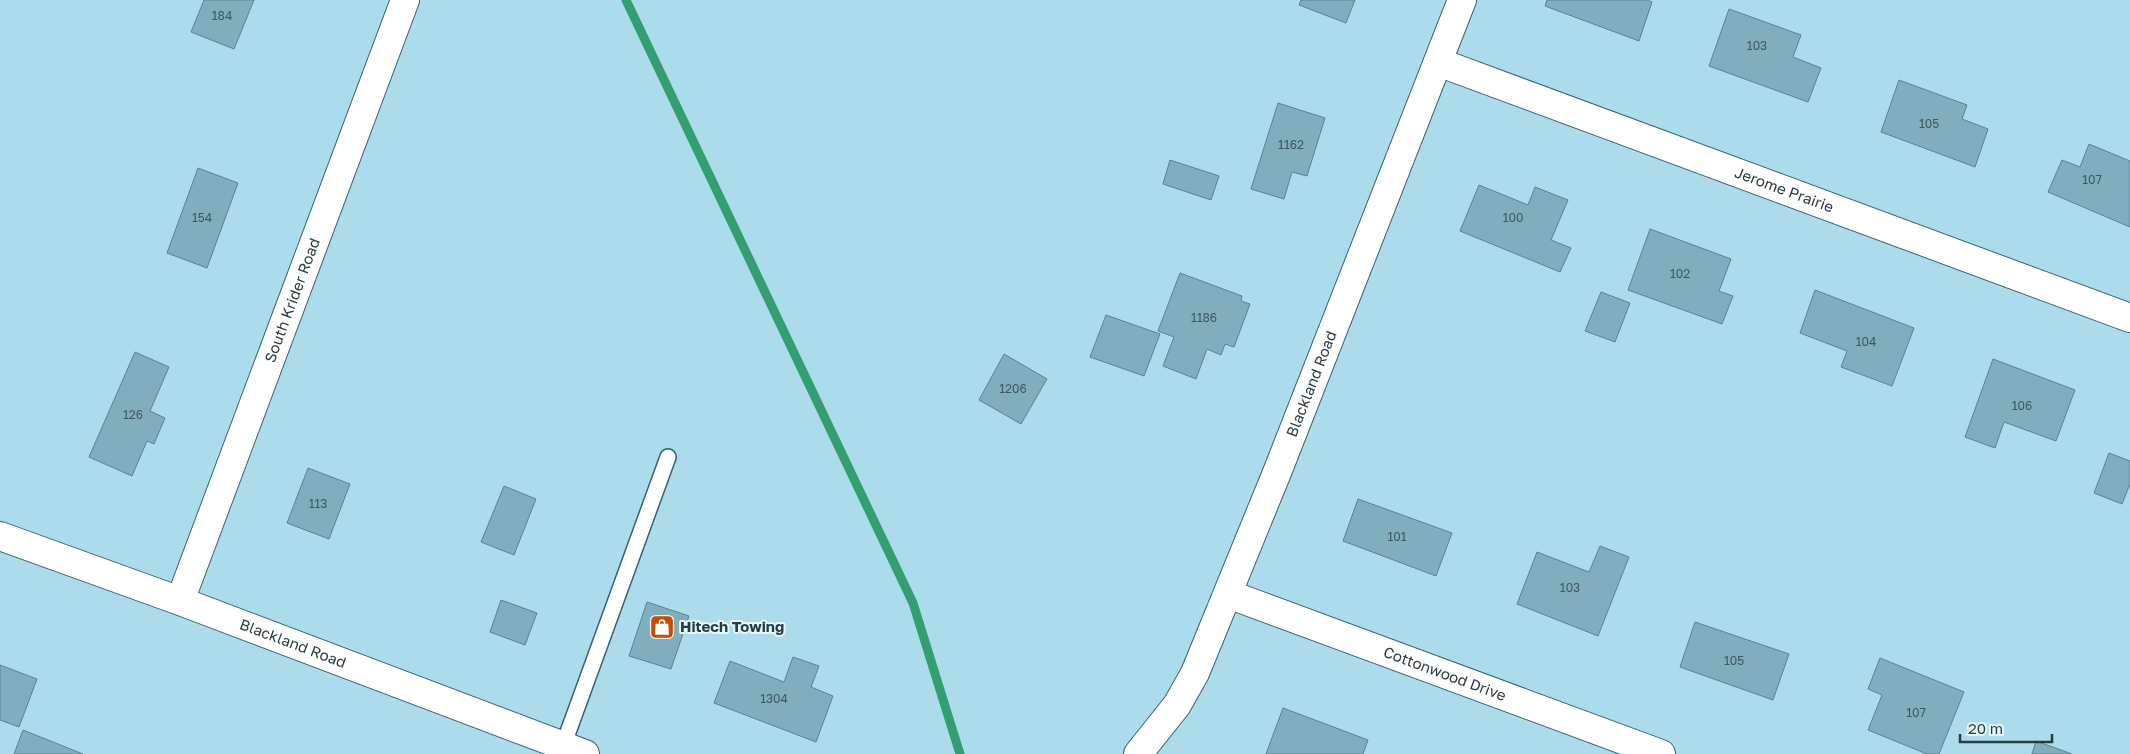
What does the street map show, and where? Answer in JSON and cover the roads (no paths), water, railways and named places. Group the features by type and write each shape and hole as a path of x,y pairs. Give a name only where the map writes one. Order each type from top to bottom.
{"street":[{"name":"South Krider Road","path":"180,601 405,0"},
{"name":"Blackland Road","path":"1138,754 1176,705 1196,673 1462,0"},
{"name":"Jerome Prairie","path":"1438,62 2130,318"},
{"name":"Blackland Road","path":"0,536 180,601 556,748"},
{"name":"Cottonwood Drive","path":"1228,594 1661,754"}],"lane":[{"path":"556,748 668,457"}],"waterway":[{"path":"626,0 913,603 960,754"}],"place":[{"name":"Hitech Towing","path":"662,627"}]}
